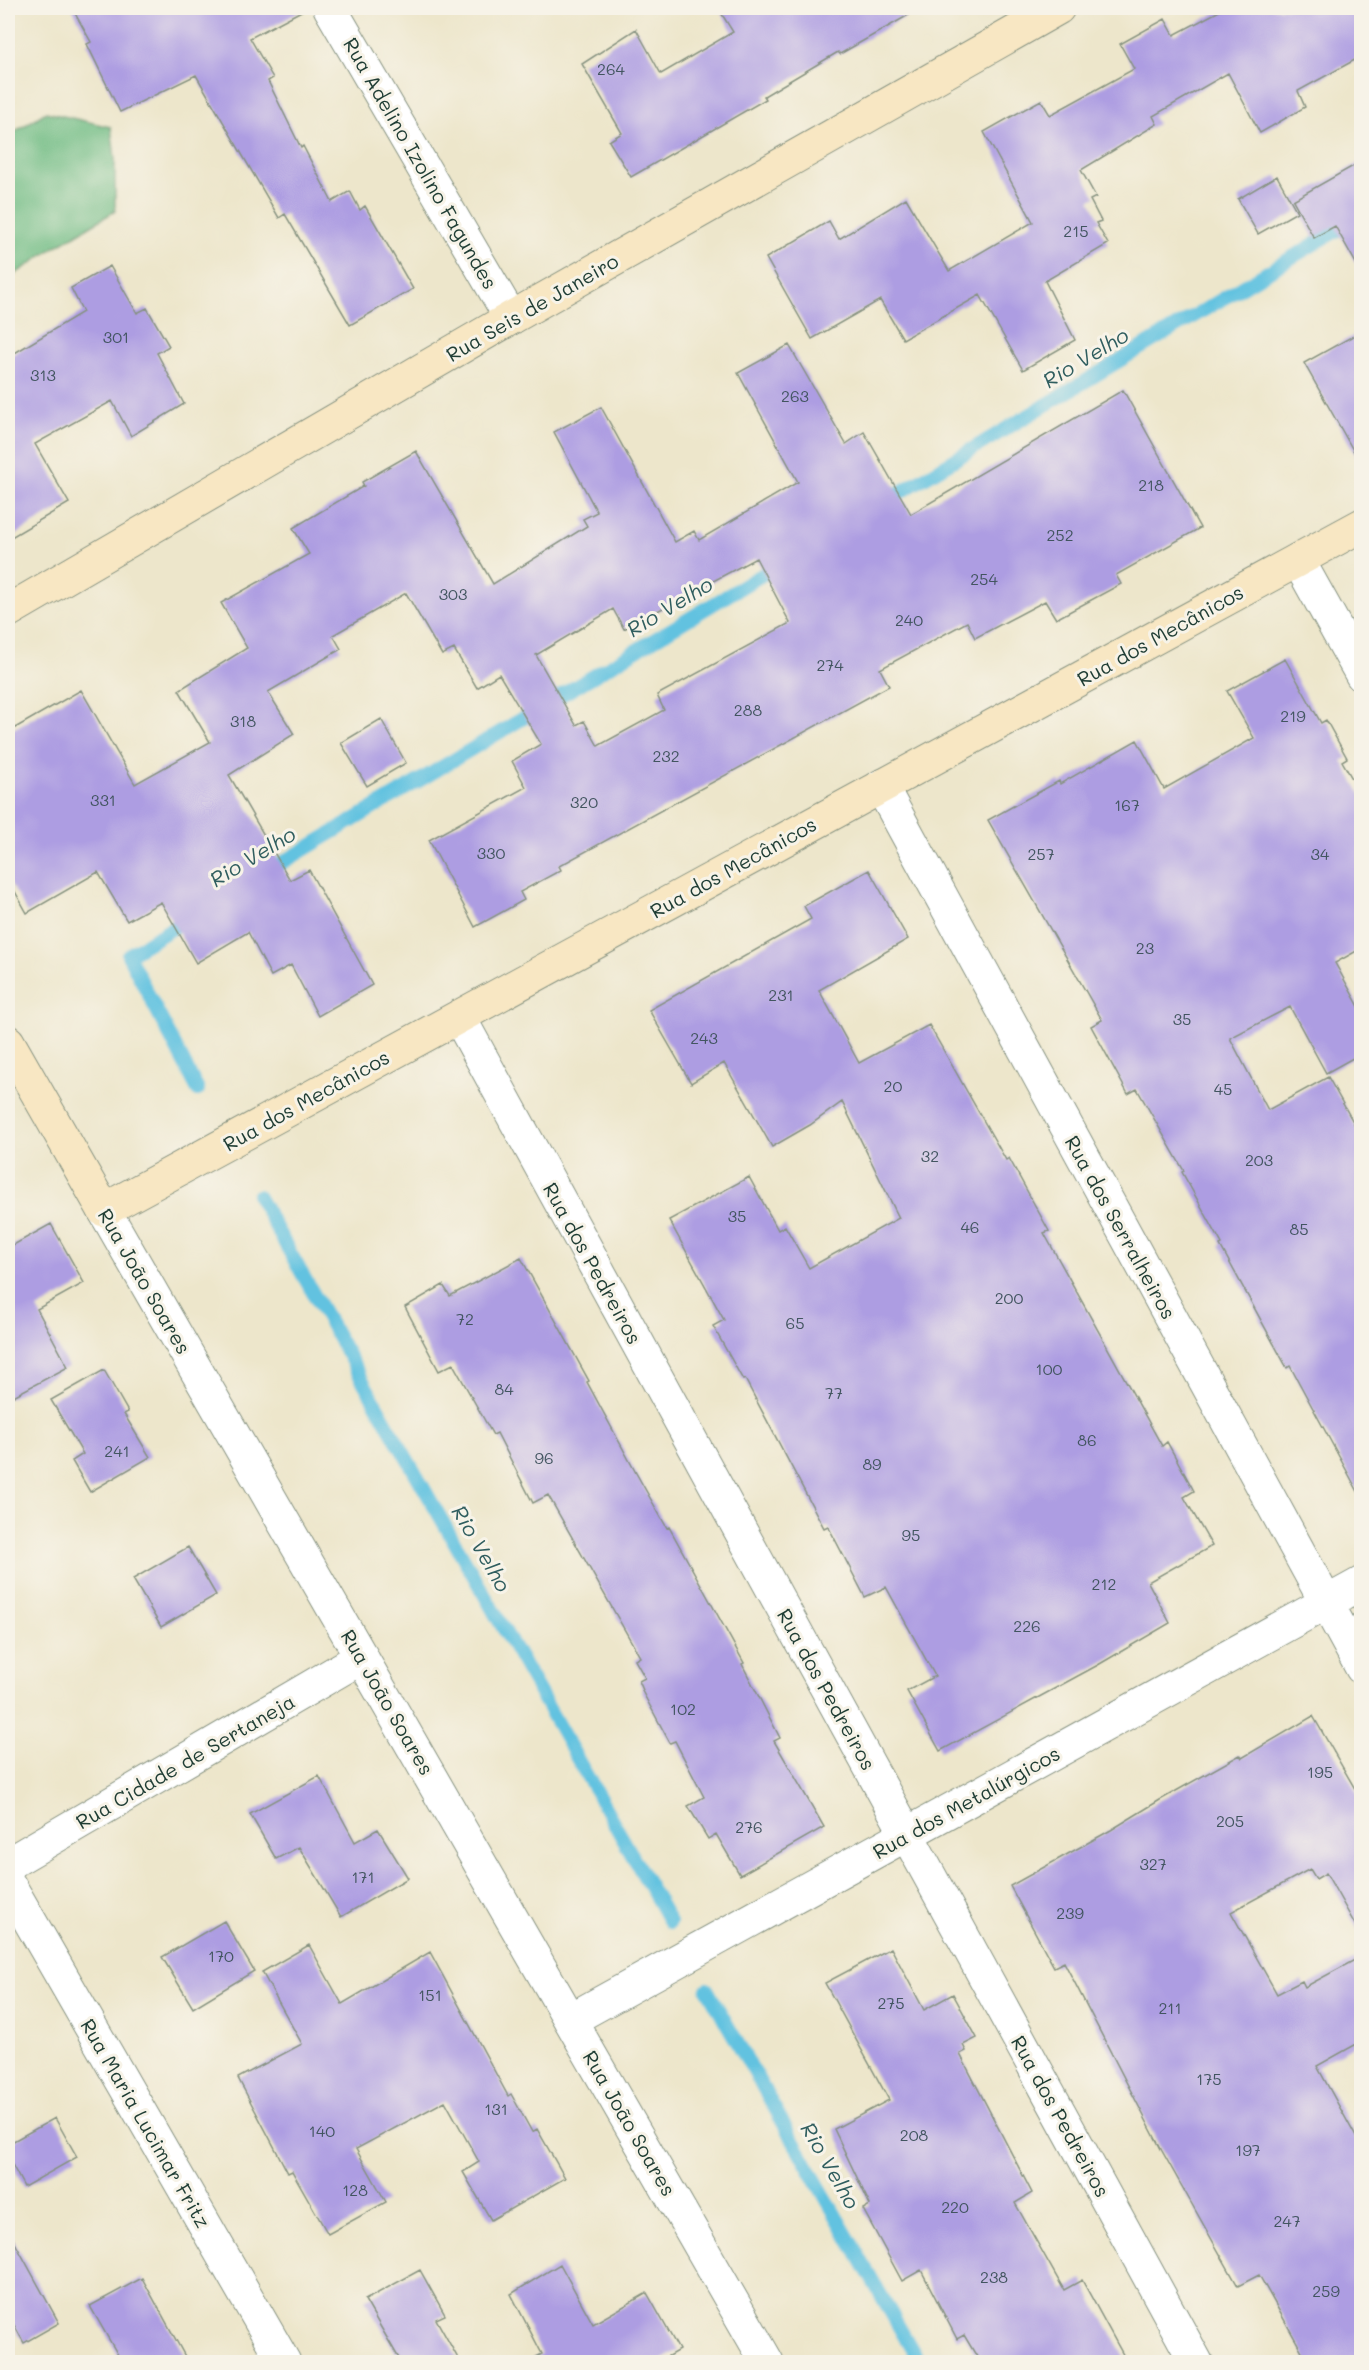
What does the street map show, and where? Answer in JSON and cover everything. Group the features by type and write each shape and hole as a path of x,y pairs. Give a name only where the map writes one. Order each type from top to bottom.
{"main road":[{"name":"Rua Seis de Janeiro","path":"8,611 511,318 1059,8"},
{"name":"Rua dos Mecânicos","path":"104,1210 1362,525"},
{"name":"Rua João Soares","path":"8,1042 104,1210"}],"street":[{"name":"Rua Adelino Izolino Fagundes","path":"330,8 511,318"},
{"path":"1298,560 1362,675"},
{"name":"Rua dos Serralheiros","path":"881,786 1362,1668"},
{"name":"Rua dos Pedreiros","path":"459,1017 1196,2362"},
{"name":"Rua João Soares","path":"104,1210 767,2362"},
{"name":"Rua dos Metalúrgicos","path":"570,2020 1362,1583"},
{"name":"Rua Cidade de Sertaneja","path":"8,1864 362,1657"},
{"name":"Rua Maria Lucimar Fritz","path":"8,1883 284,2362"}],"green space":[{"path":"46,112 111,127 115,158 115,211 8,279 8,136"}],"building":[{"path":"72,8 307,8 250,38 273,78 268,81 301,148 303,146 332,202 350,191 360,210 365,206 413,289 350,325 285,214 279,218 196,75 120,112 87,44 91,42"},
{"path":"718,8 921,8 840,54 838,52 764,96 766,99 631,177 609,141 622,133 582,64 636,29 661,74 733,32"},
{"path":"1225,8 1362,8 1362,56 1298,91 1305,107 1260,133 1228,73 1153,116 1157,124 1081,170 1096,197 1090,200 1101,221 1096,223 1108,244 1045,281 1075,340 1023,370 980,295 903,339 880,300 812,339 766,258 829,221 839,239 906,198 949,271 1033,222 984,132 1041,100 1050,115 1134,69 1120,44 1165,19 1174,35"},
{"path":"1362,161 1362,274 1335,226 1314,238 1293,200"},
{"path":"1277,176 1297,212 1258,234 1238,199"},
{"path":"110,266 137,313 147,308 169,346 157,353 184,404 131,436 112,401 35,444 69,503 8,539 8,357 83,312 71,288"},
{"path":"1362,331 1362,466 1304,363"},
{"path":"789,345 846,444 864,432 911,514 1123,390 1200,528 1116,575 1121,584 1056,619 1045,601 975,638 967,622 880,669 889,686 559,866 561,870 520,892 524,900 475,927 429,840 526,787 512,761 541,744 499,674 477,688 454,649 442,655 406,593 333,635 341,649 268,692 294,734 229,775 290,880 309,870 372,985 318,1016 291,965 271,976 248,932 196,963 161,902 127,921 98,872 27,913 8,879 8,732 81,690 135,784 210,742 179,690 247,648 221,603 309,554 293,528 364,486 362,482 416,451 493,584 587,526 583,519 597,512 554,432 601,407 675,542 694,531 699,540 798,482 738,373","holes":["756,558 790,623 657,695 664,710 598,746 584,721 576,725 536,655 613,609 624,629"]},
{"path":"1285,659 1321,723 1326,720 1347,758 1342,761 1362,796 1362,948 1335,963 1362,1012 1362,1053 1326,1073 1290,1007 1230,1038 1268,1110 1328,1077 1362,1138 1362,1499 1290,1366 1287,1368 1220,1245 1222,1244 1182,1172 1184,1171 1137,1089 1128,1094 1091,1026 1102,1020 988,820 1059,781 1060,784 1137,740 1164,789 1254,738 1227,691"},
{"path":"381,719 406,763 367,786 341,743"},
{"path":"869,870 908,939 819,990 859,1063 929,1025 1006,1160 1009,1158 1049,1231 1044,1233 1162,1446 1167,1442 1194,1491 1184,1497 1212,1546 1148,1582 1170,1623 940,1751 907,1691 935,1676 886,1587 865,1597 828,1526 824,1528 745,1379 743,1380 713,1326 724,1320 669,1220 749,1177 778,1230 785,1226 809,1268 899,1218 842,1102 810,1125 772,1147 724,1063 691,1083 649,1010 811,919 804,906"},
{"path":"51,1224 84,1283 37,1309 68,1367 8,1399 8,1248"},
{"path":"521,1258 589,1381 587,1382 636,1473 667,1528 669,1527 744,1663 742,1664 780,1738 774,1741 824,1827 740,1875 716,1834 708,1839 688,1806 704,1797 675,1741 670,1743 642,1691 639,1681 645,1678 635,1660 640,1657 548,1495 533,1503 497,1433 493,1435 453,1364 439,1371 405,1307 443,1285 450,1296"},
{"path":"104,1370 128,1412 124,1414 150,1457 90,1492 72,1461 83,1454 51,1400"},
{"path":"188,1547 216,1595 161,1627 133,1579"},
{"path":"1313,1716 1362,1801 1362,1937 1326,1873 1316,1879 1310,1869 1231,1912 1277,1994 1302,1981 1305,1987 1362,1956 1362,2041 1317,2066 1362,2148 1362,2362 1308,2362 1259,2275 1238,2286 1162,2151 1064,1962 1054,1967 1010,1886 1240,1755 1242,1758"},
{"path":"319,1776 355,1842 378,1829 408,1878 341,1917 299,1847 276,1859 250,1814"},
{"path":"224,1921 254,1971 193,2008 162,1957"},
{"path":"309,1945 342,2004 430,1952 508,2096 511,2094 532,2132 537,2129 565,2178 491,2220 463,2172 479,2162 445,2101 356,2149 386,2202 328,2234 292,2171 288,2173 238,2078 302,2044 262,1972"},
{"path":"891,1948 924,2010 953,1994 977,2038 963,2045 966,2051 960,2054 1032,2193 1015,2203 1064,2290 1082,2280 1127,2362 980,2362 964,2335 957,2339 921,2270 902,2281 863,2209 870,2205 834,2129 889,2100 825,1983"},
{"path":"55,2118 77,2157 24,2187 8,2157 8,2144"},
{"path":"8,2230 59,2323 24,2343 8,2314"},
{"path":"560,2264 593,2324 647,2293 679,2350 658,2362 527,2362 542,2354 511,2294"},
{"path":"420,2270 445,2315 436,2319 460,2362 401,2362 365,2300"},
{"path":"142,2278 188,2362 122,2362 90,2306"}],"waterway":[{"name":"Rio Velho","path":"884,502 1351,222"},
{"name":"Rio Velho","path":"267,872 780,564"},
{"name":"Rio Velho","path":"191,917 128,955 198,1090"},
{"name":"Rio Velho","path":"258,1196 670,1922"},
{"name":"Rio Velho","path":"707,1989 919,2362"}]}
